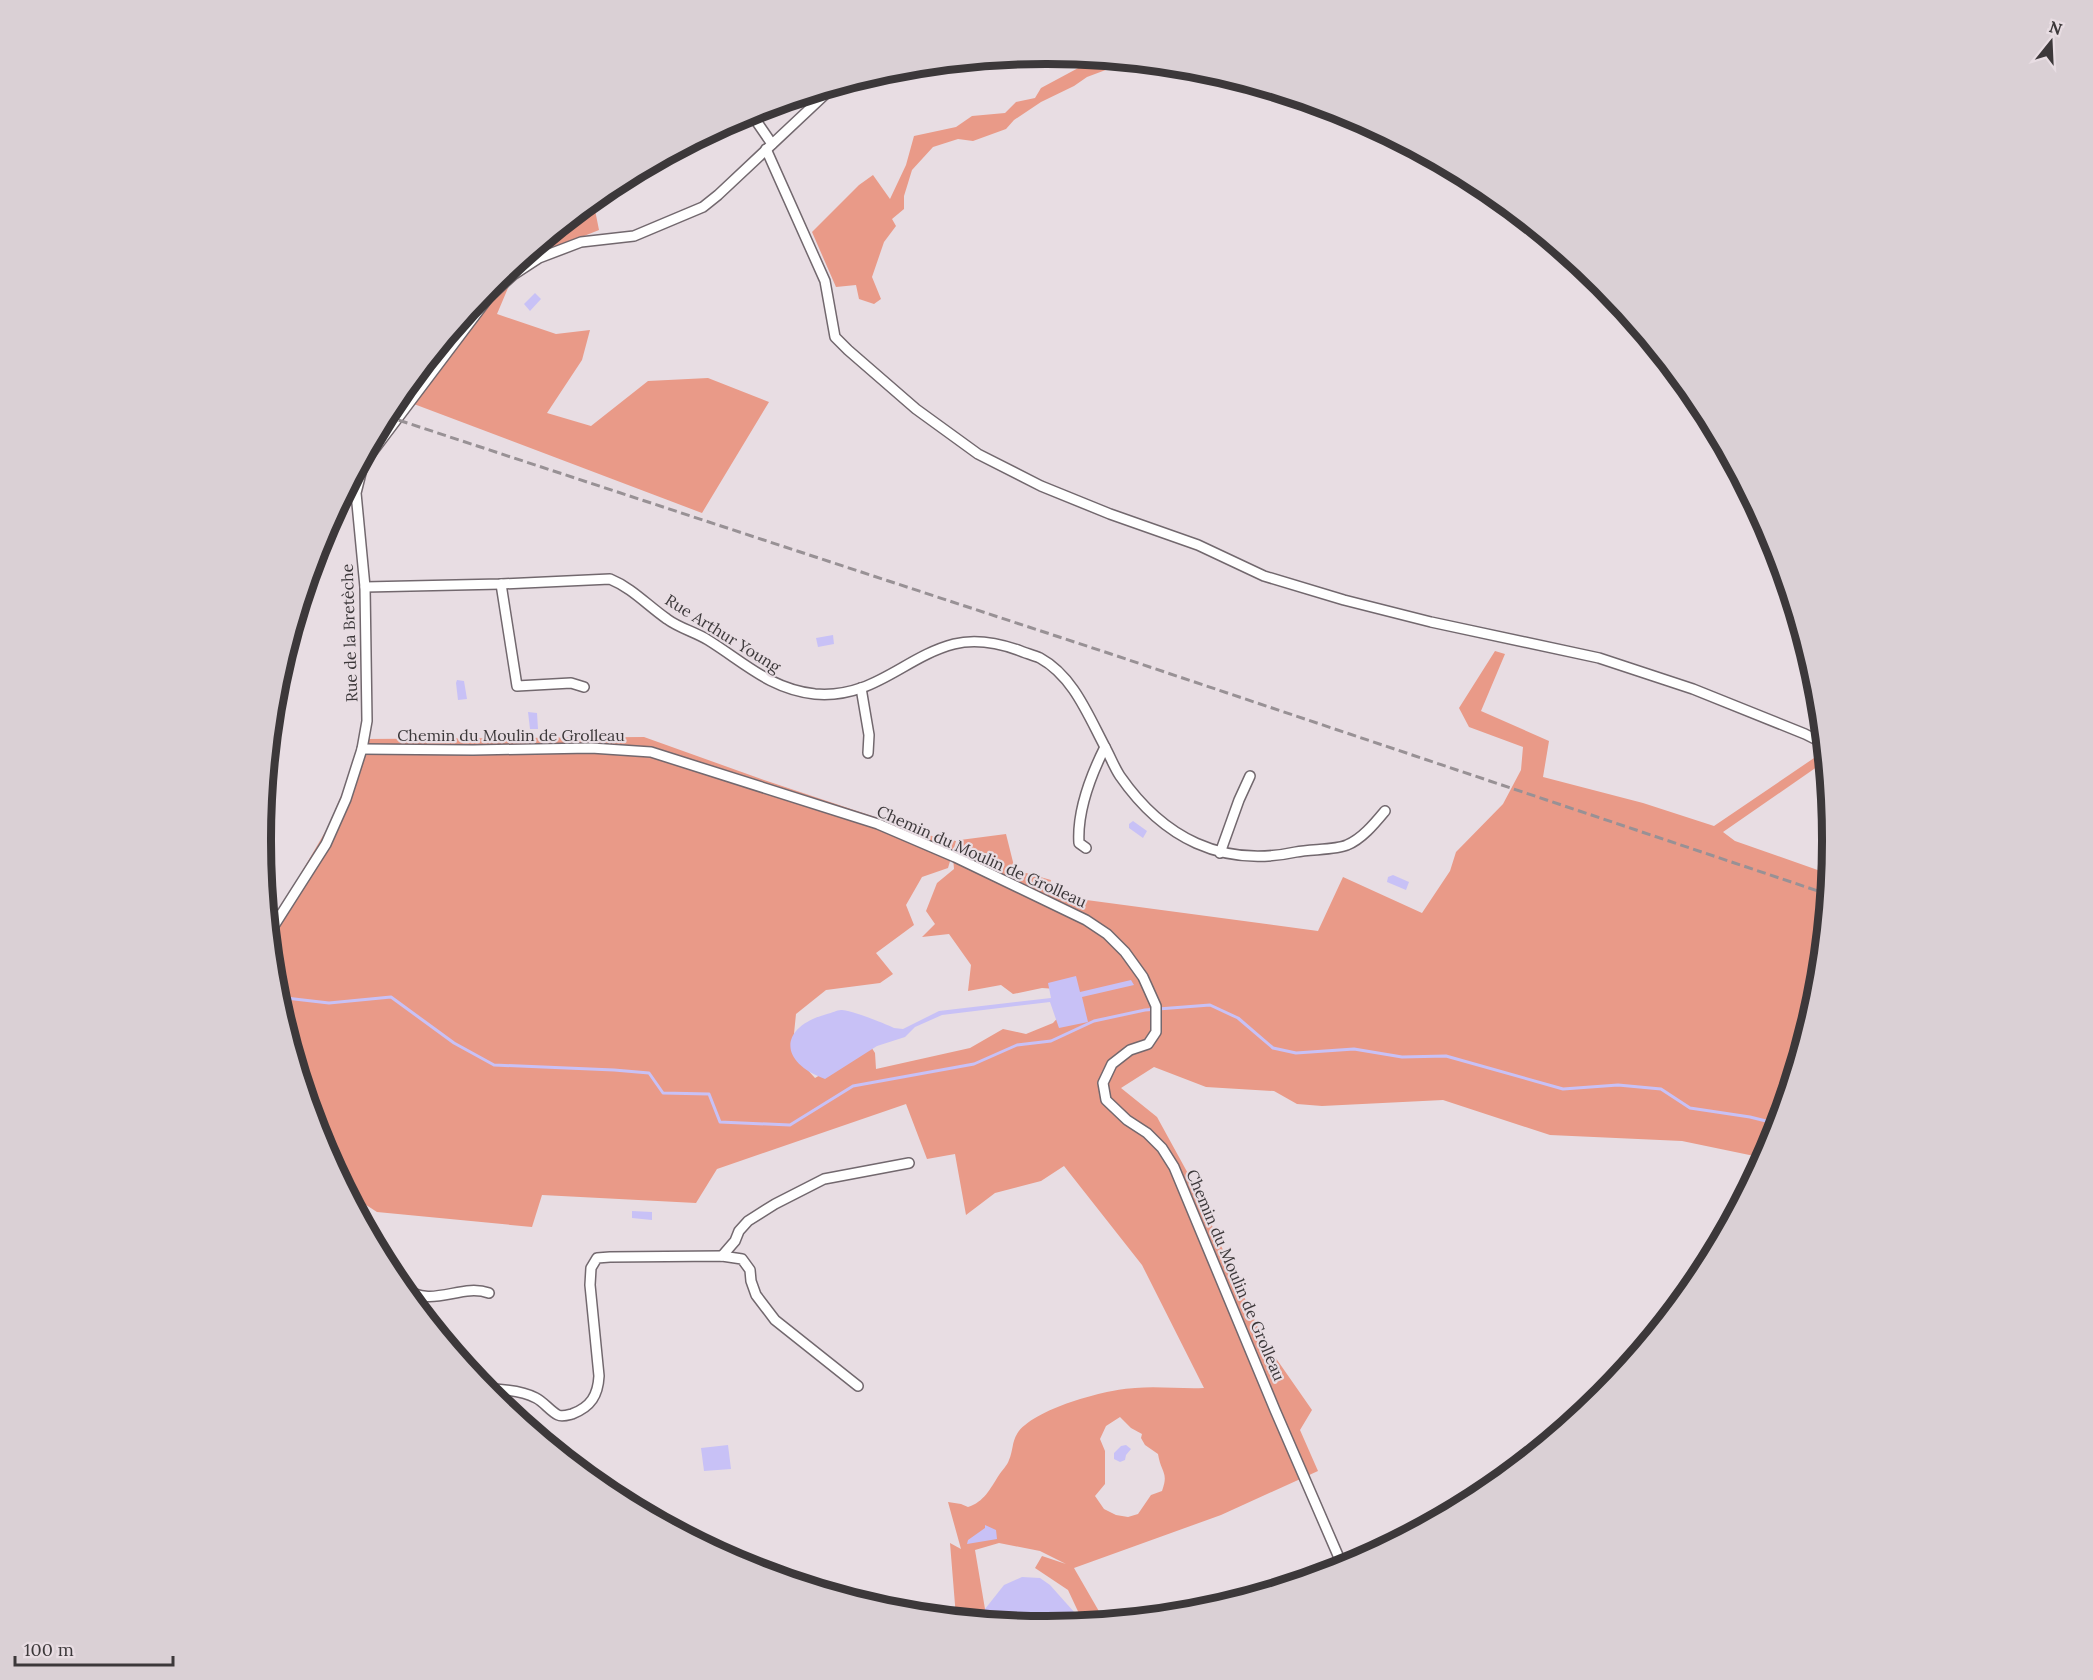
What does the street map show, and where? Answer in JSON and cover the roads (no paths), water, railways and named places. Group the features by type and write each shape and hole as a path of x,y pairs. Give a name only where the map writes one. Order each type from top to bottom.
{"street":[{"name":"Rue de la Bretèche","path":"523,269 559,249 581,242 634,236 703,207 820,99"},
{"path":"755,122 769,147 825,281 835,337 916,409 988,459 1050,490 1198,545 1264,576 1344,600 1431,622 1599,658 1693,689 1815,739"},
{"name":"Rue de la Bretèche","path":"389,430 472,319"},
{"name":"Rue de la Bretèche","path":"276,922 326,844 346,799 362,749 367,721 365,587 356,493 359,483"},
{"name":"Rue Arthur Young","path":"365,587 610,579 626,585 668,619 705,638 766,680 789,689 816,694 838,693 861,688 885,679 932,653 954,644 999,644 1040,658 1065,678 1076,693 1119,775 1146,808 1178,833 1204,848 1220,853 1278,856 1346,846 1362,835 1385,811"},
{"path":"501,584 517,686 571,683 584,687"},
{"path":"861,688 869,735 868,753"},
{"path":"1086,848 1079,843 1078,832 1095,767 1105,747"},
{"name":"Chemin du Moulin de Grolleau","path":"362,749 591,748 651,752 879,824 955,857 1086,920 1107,934 1125,952 1143,977 1156,1006 1156,1032 1148,1044 1130,1050 1112,1064 1102,1083 1106,1100 1127,1120 1146,1133 1161,1148 1174,1167 1339,1558"},
{"path":"1220,853 1250,776"},
{"path":"722,1256 748,1221 784,1199 824,1179 909,1163"},
{"path":"501,1390 519,1392 536,1398 559,1416 581,1410 593,1401 599,1388 599,1376 590,1285 591,1268 597,1258 722,1256 742,1259 750,1270 756,1295 775,1320 858,1386"},
{"path":"418,1293 435,1298 469,1290 489,1293"}],"waterway":[{"path":"288,998 329,1003 391,997 454,1043 494,1065 649,1073 663,1093 709,1094 720,1122 790,1125 853,1086 974,1064 1017,1045 1051,1041 1094,1021 1145,1010 1210,1005 1238,1018 1273,1048 1296,1053 1354,1049 1402,1057 1446,1056 1563,1089 1618,1085 1661,1089 1690,1108 1769,1122"}],"railway":[{"path":"396,419 1111,654 1820,892"}]}
